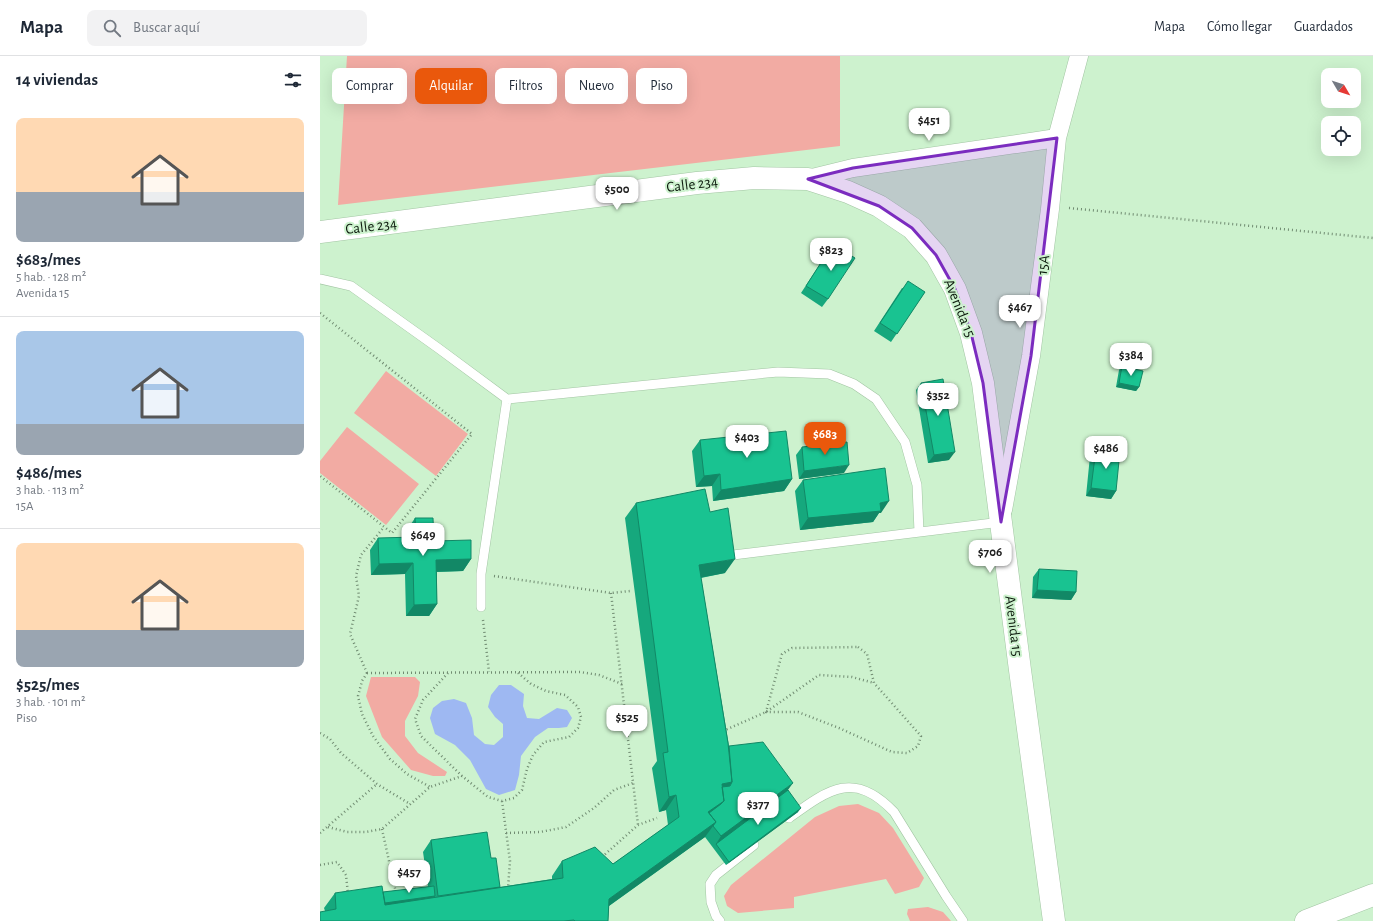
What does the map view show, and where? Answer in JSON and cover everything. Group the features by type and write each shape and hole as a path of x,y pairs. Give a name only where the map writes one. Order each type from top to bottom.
{"street":[{"name":"15A","path":"1001,522 1031,356 1050,209 1057,138 1079,56"},
{"path":"808,179 853,168 1057,138"},
{"name":"Calle 234","path":"320,232 698,183 754,178 808,179 848,192 878,206 912,228"},
{"name":"Avenida 15","path":"912,228 936,255 955,289 971,333 983,383 1054,921"},
{"path":"1306,921 1373,896"}],"lane":[{"path":"320,279 351,286 507,399 778,372 829,374 854,384 876,399 905,442 917,485 919,532"},
{"path":"481,607 481,574 507,399"},
{"path":"733,555 1001,522"},
{"path":"780,825 825,794 840,788 853,787 871,793 886,803 894,812 963,921"},
{"path":"720,921 716,916 712,902 710,884 716,874 762,839"}],"path":[{"path":"1050,209 1065,208 1373,238"},
{"path":"320,313 472,434 392,533 320,476"},
{"path":"367,673 350,634 359,596 356,576 361,555 384,527"},
{"path":"481,574 611,593 630,591"},
{"path":"611,593 638,825"},
{"path":"481,607 490,672"},
{"path":"858,647 867,654 874,683 921,736 918,746 907,753 892,752 839,728 798,712 766,712 782,654 792,648 858,647"},
{"path":"448,673 423,700 415,719 421,736 462,776 488,797 502,801 514,798 522,790 527,769 533,755 544,742 569,737 578,728 581,717 578,707 566,695 546,691 531,684 517,672"},
{"path":"367,673 580,672 599,675 622,684"},
{"path":"367,673 362,681 358,696 362,714 373,736 390,758 407,774 430,787"},
{"path":"720,732 766,712 819,675 852,677 874,683"},
{"path":"320,733 330,739 341,753 377,784 410,804"},
{"path":"328,827 347,832 366,832 382,829 430,787 462,776"},
{"path":"506,833 540,832 566,826 594,808 614,790 633,783"},
{"path":"320,833 377,784"},
{"path":"502,801 510,861 507,894"},
{"path":"596,862 638,825 657,818"},
{"path":"382,829 397,898"},
{"path":"320,865 337,862 346,875 349,897"},
{"path":"502,889 515,887"}],"highlighted area":[{"path":"1057,138 1031,356 1001,522 983,383 971,333 955,289 936,255 912,228 879,206 808,179 853,168"}],"shaded area":[{"path":"347,56 840,56 840,146 338,205 344,104 407,104 407,68 346,68"},
{"path":"386,371 468,434 436,476 354,413"},
{"path":"347,427 419,484 386,525 320,473 320,461"},
{"path":"371,677 415,677 420,682 418,696 405,721 405,736 418,753 447,772 445,776 433,776 411,770 382,737 366,696"},
{"path":"858,804 879,813 893,828 924,878 919,887 895,894 886,879 794,897 794,908 738,913 727,906 724,896 731,885 815,817 839,806"},
{"path":"928,907 943,912 951,921 910,921 907,914 908,909"}],"water":[{"path":"499,685 511,685 524,694 523,706 527,718 539,719 557,708 567,710 572,718 567,727 548,728 535,737 521,756 519,775 515,790 499,795 486,789 470,760 455,745 435,734 430,718 433,708 442,701 454,699 466,703 472,718 474,735 485,744 494,745 503,737 503,724 495,717 488,707 491,695"}],"building":[{"path":"833,244 855,258 828,299 806,286"},
{"path":"908,281 925,292 897,334 880,323"},
{"path":"1122,366 1143,371 1139,387 1119,383"},
{"path":"943,379 955,452 934,455 921,383"},
{"path":"786,431 792,479 721,490 720,474 704,476 700,440"},
{"path":"847,442 849,465 804,471 802,447"},
{"path":"1096,449 1120,451 1116,491 1091,488"},
{"path":"885,468 889,501 880,503 881,511 808,518 803,480"},
{"path":"705,489 710,512 728,508 735,559 699,565 728,743 732,782 722,784 724,801 708,812 716,822 609,899 608,921 320,921 320,912 336,909 335,893 382,886 385,905 563,878 562,861 595,847 613,864 679,817 676,795 669,797 663,753 668,752 636,503"},
{"path":"415,518 433,518 434,541 471,540 471,559 436,560 437,604 414,605 413,563 379,564 378,538 416,537"},
{"path":"1039,569 1077,571 1076,592 1037,590"},
{"path":"763,742 793,783 721,836 713,826 716,822 709,813 724,801 722,787 730,786 732,782 729,746"},
{"path":"788,790 801,808 729,862 716,844"},
{"path":"487,832 491,858 496,858 500,887 438,896 431,840"},
{"path":"434,886 435,896 385,903 383,892"}]}
